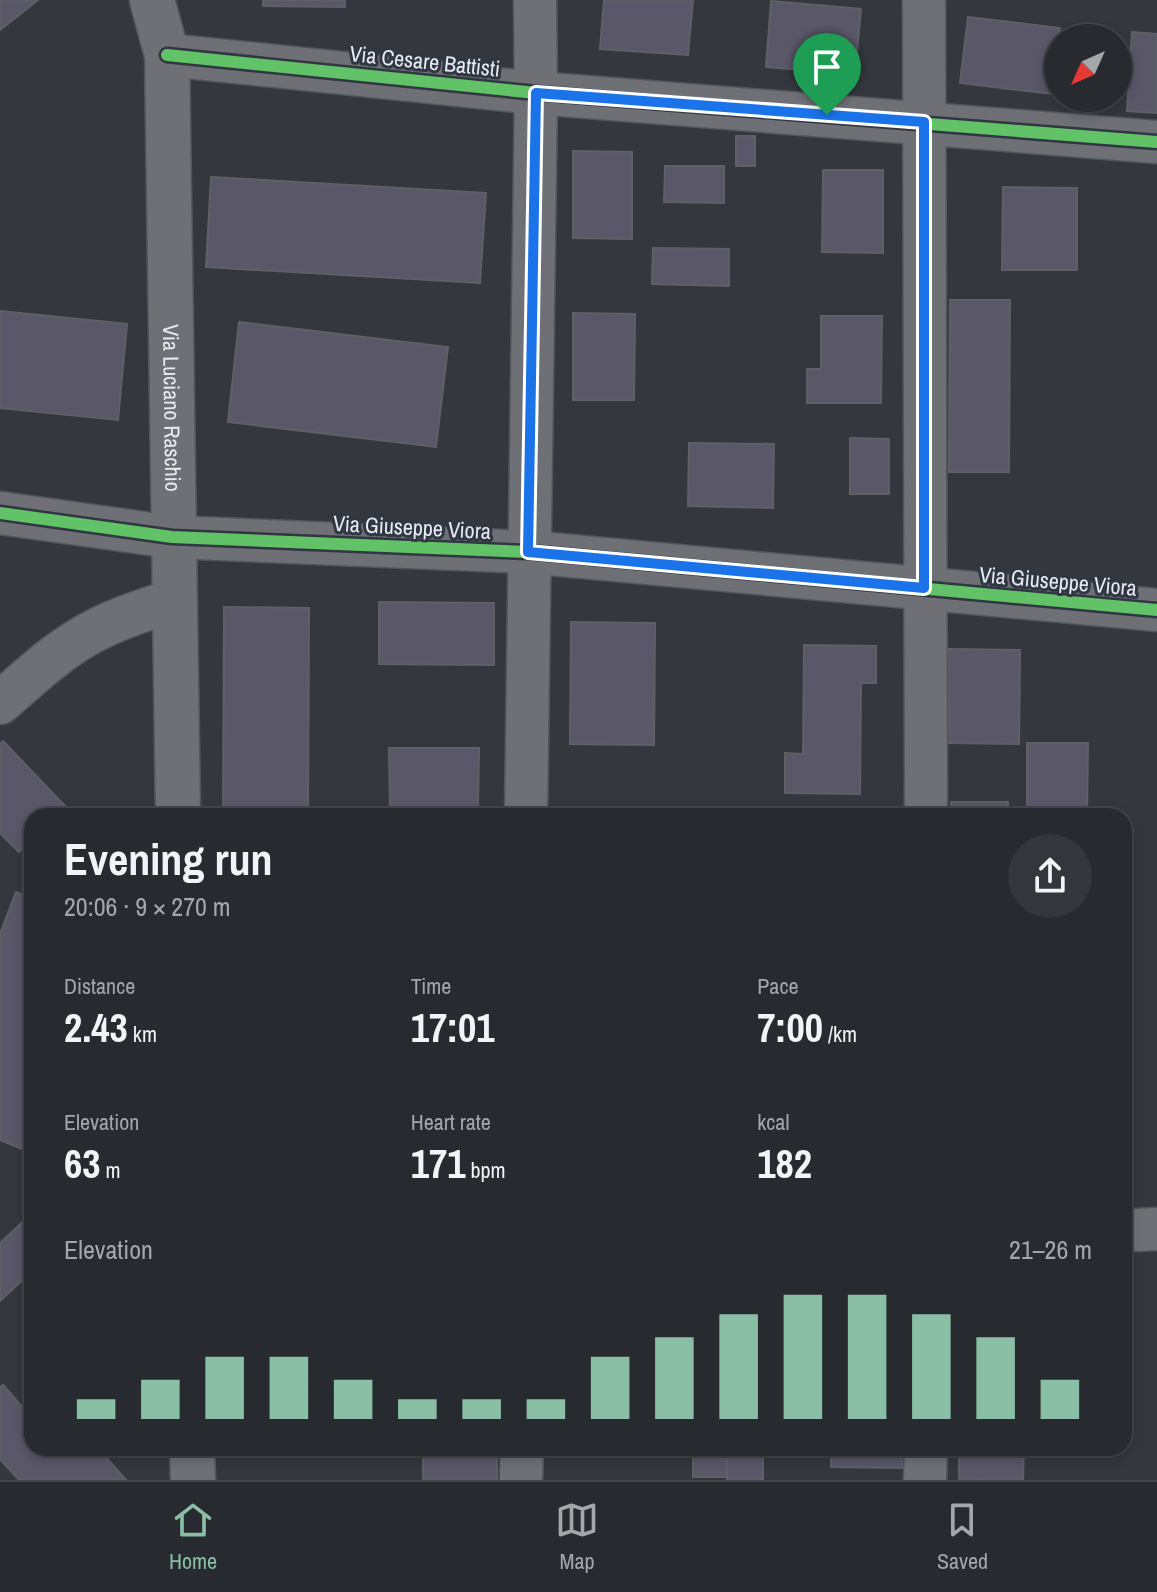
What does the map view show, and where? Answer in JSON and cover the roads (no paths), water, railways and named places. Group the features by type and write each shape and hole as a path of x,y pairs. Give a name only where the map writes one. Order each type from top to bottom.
{"street":[{"name":"Via Luciano Raschio","path":"152,0 167,55 178,808"},
{"path":"526,808 535,0"},
{"path":"924,0 926,808"},
{"name":"Via Cesare Battisti","path":"167,55 536,93 1157,142"},
{"name":"Via Giuseppe Viora","path":"0,513 172,537 528,552 1157,610"},
{"path":"0,703 54,658 93,631 128,615 173,601"},
{"path":"192,1456 193,1480"},
{"path":"521,1480 522,1456"},
{"path":"925,1480 926,1456"}]}
